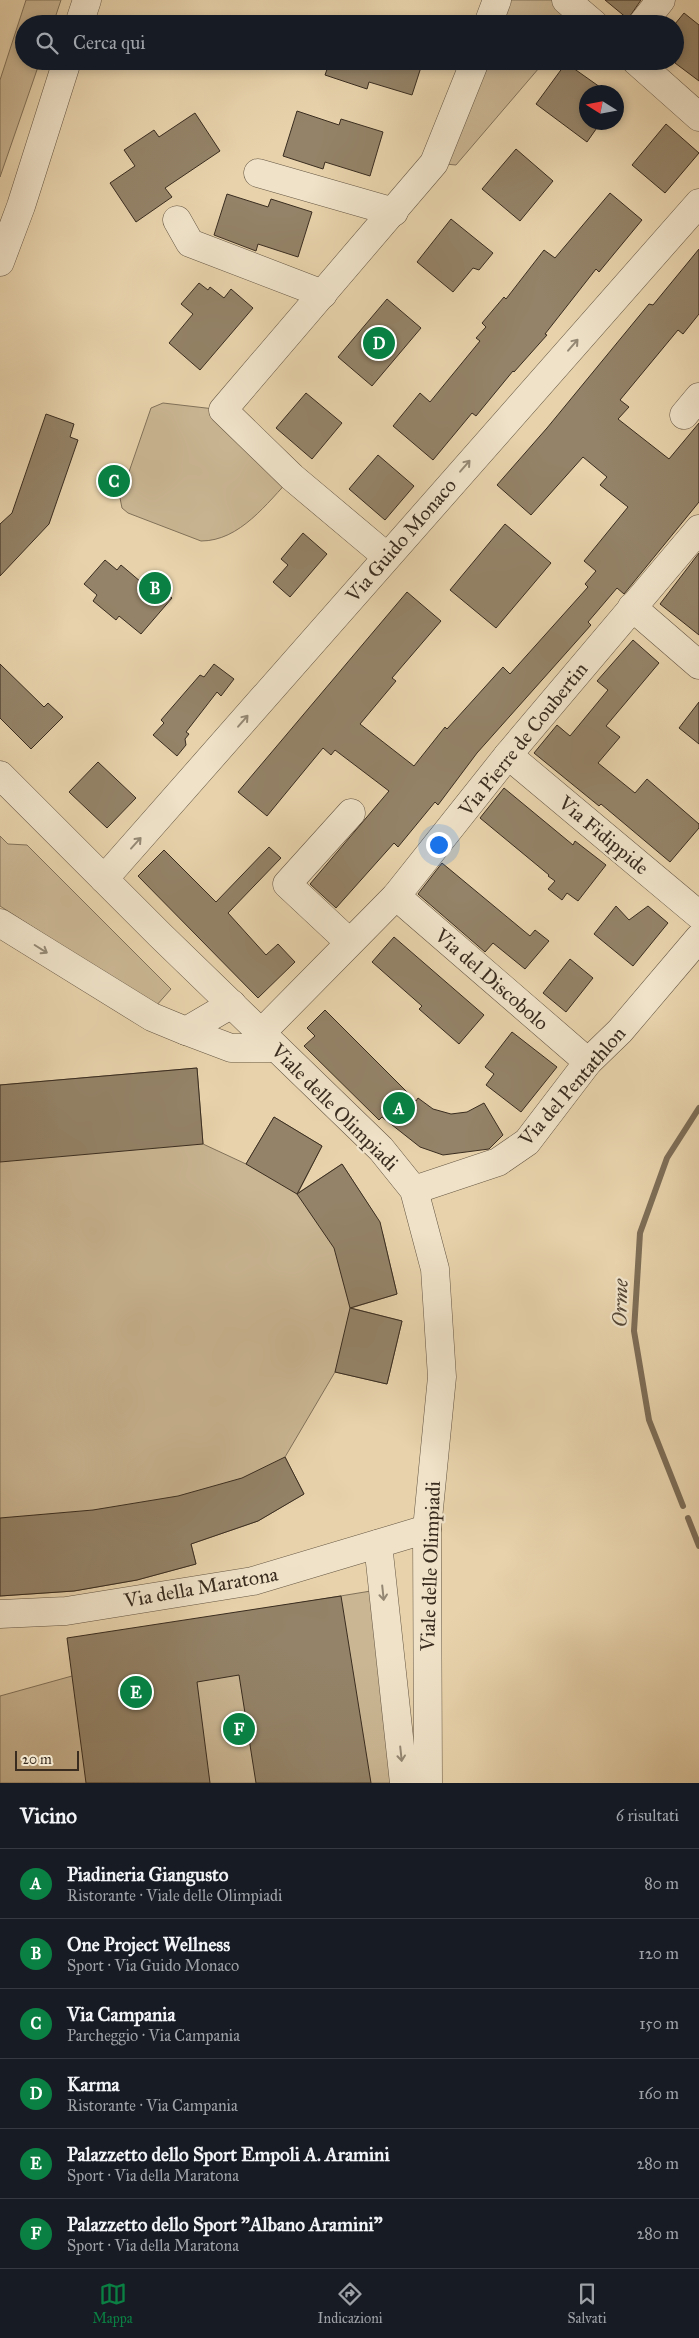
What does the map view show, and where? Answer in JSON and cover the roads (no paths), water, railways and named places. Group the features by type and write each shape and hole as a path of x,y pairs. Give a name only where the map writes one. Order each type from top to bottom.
{"street":[{"path":"82,15 86,0"},
{"path":"491,15 497,0"},
{"path":"566,0 584,15"},
{"path":"649,15 661,0"},
{"path":"0,262 21,206 64,70"},
{"path":"386,556 292,477 223,410 434,163 471,70"},
{"path":"646,70 699,117"},
{"path":"258,173 394,212"},
{"name":"Via Guido Monaco","path":"104,879 386,556 699,203"},
{"path":"178,220 190,243 323,294"},
{"name":"Via Pierre de Coubertin","path":"268,1041 349,942 396,896 508,755 632,607 698,534"},
{"path":"632,607 699,665"},
{"name":"Via Fidippide","path":"508,755 699,915"},
{"name":"Viale delle Olimpiadi","path":"0,775 268,1041 381,1149 414,1190 435,1268 442,1377 427,1529 428,1783"},
{"path":"349,942 287,884 351,813"},
{"name":"Via del Discobolo","path":"396,896 588,1062"},
{"path":"0,923 152,1016 186,1031 231,1048 268,1041"},
{"name":"Via del Pentathlon","path":"414,1190 498,1162 527,1142 588,1062 620,1031 699,938"},
{"path":"186,1031 232,1004"},
{"name":"Via della Maratona","path":"0,1614 66,1611 254,1581 427,1529"},
{"path":"378,1544 404,1783"}],"waterway":[{"name":"Orme","path":"683,1506 649,1420 634,1331 640,1233 667,1158 699,1108"},
{"name":"Orme","path":"688,1518 699,1546"}],"place":[{"name":"Karma","path":"379,343"},
{"name":"Via Campania","path":"114,481"},
{"name":"One Project Wellness","path":"155,588"},
{"name":"Piadineria Giangusto","path":"399,1108"},
{"name":"Palazzetto dello Sport Empoli A. Aramini","path":"136,1692"},
{"name":"Palazzetto dello Sport \"Albano Aramini\"","path":"239,1729"}]}
